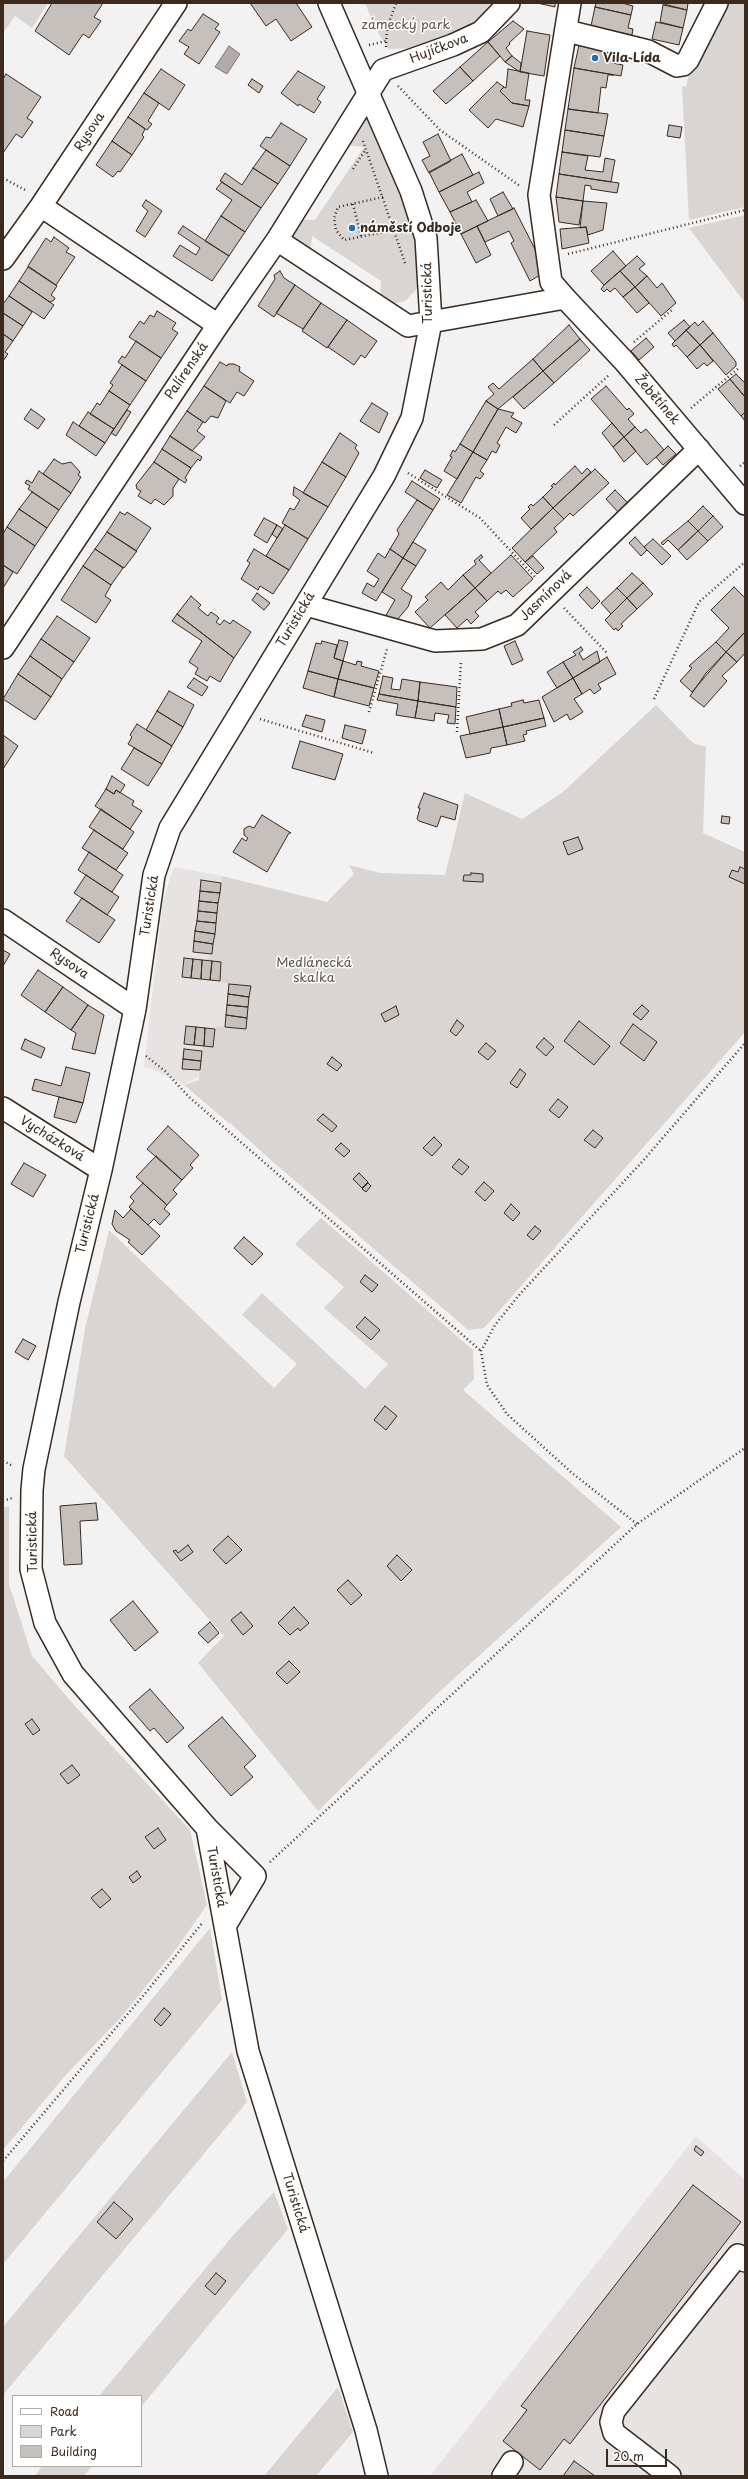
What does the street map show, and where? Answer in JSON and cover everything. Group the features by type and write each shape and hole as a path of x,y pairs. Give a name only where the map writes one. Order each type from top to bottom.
{"street":[{"name":"Rysova","path":"3,259 41,206 176,3"},
{"name":"Turistická","path":"224,1926 255,1876 207,1828 73,1674 44,1623 31,1569 34,1469 69,1302 101,1170 135,1009 154,875 170,828 306,605 390,463 412,418 431,322 426,238 411,191 328,3"},
{"name":"Hujíčkova","path":"383,70 453,45 481,32 509,3"},
{"path":"570,3 567,31 648,51 678,66 684,64 688,60 717,3"},
{"name":"Žebětínek","path":"567,31 539,195 551,282 621,359 745,504"},
{"path":"368,92 383,70"},
{"name":"Palírenská","path":"3,648 218,325 277,240 355,118 368,92"},
{"path":"41,206 218,325"},
{"path":"277,240 408,326 565,298"},
{"name":"Jasmínová","path":"306,605 436,641 482,639 516,625 699,449"},
{"name":"Rysova","path":"3,920 135,1009"},
{"name":"Vycházková","path":"3,1108 101,1170"},
{"name":"Turistická","path":"207,1828 248,2051 366,2430 377,2476"},
{"path":"670,2476 614,2433 611,2422 614,2411 738,2255 745,2261"}],"path":[{"path":"396,3 387,28 383,70 440,130 500,170 516,184"},
{"path":"355,118 406,266"},
{"path":"353,168 366,148"},
{"path":"3,178 9,180"},
{"path":"383,197 338,207 334,218 336,230 344,240 394,230"},
{"path":"353,204 361,236"},
{"path":"548,259 745,210"},
{"path":"554,425 673,309"},
{"path":"676,422 740,366"},
{"path":"390,463 480,518 608,654"},
{"path":"654,699 699,602 745,562"},
{"path":"370,712 393,629"},
{"path":"457,732 463,640"},
{"path":"240,712 374,753"},
{"path":"128,1041 165,1071 189,1097 480,1351 487,1385 507,1414 572,1473 637,1524"},
{"path":"480,1351 495,1325 520,1294 641,1163 745,1042"},
{"path":"255,1876 637,1524 745,1448"},
{"path":"3,2161 220,1902"}],"shaded area":[{"path":"229,46 240,54 227,74 215,67"},
{"path":"174,867 222,876 257,984 206,1074 184,1084 144,1066 163,900"},
{"path":"696,2136 745,2180 745,2476 430,2476"}],"green space":[{"path":"3,3 48,3 32,28 15,16 3,33"},
{"name":"zámecký park","path":"365,3 496,3 475,28 424,48 388,49 376,29"},
{"path":"725,3 745,3 745,207 689,220 682,86 686,87 691,66"},
{"name":"náměstí Odboje","path":"366,116 405,202 418,244 419,287 405,301 392,304 380,300 381,281 312,236 310,254 286,235 296,219 315,220 364,147 346,145"},
{"path":"745,215 745,303 689,228"},
{"name":"Medlánecká skalka","path":"656,705 693,743 706,747 703,833 745,852 745,1032 484,1328 468,1330 230,1123 184,1085 199,1080 202,1046 214,1047 216,1026 244,1029 250,986 219,982 221,963 205,961 212,954 222,876 327,902 354,874 349,865 380,873 445,875 465,793 522,819 563,792"},
{"path":"321,1218 473,1350 474,1379 463,1390 621,1527 437,1694 318,1811 198,1663 224,1636 64,1456 85,1329 109,1230 274,1388 297,1364 242,1315 262,1293 365,1389 388,1364 324,1308 344,1287 295,1244"},
{"path":"9,1506 9,1584 32,1656 74,1705 190,1830 207,1905 176,1949 122,2016 64,2077 3,2150 3,1508"},
{"path":"210,1928 222,2000 3,2264 3,2182"},
{"path":"232,2052 247,2102 3,2395 3,2327"},
{"path":"274,2192 288,2229 142,2406 142,2395 100,2395 236,2232"},
{"path":"338,2387 353,2432 316,2476 264,2476"},
{"path":"41,2467 91,2467 84,2476 35,2476"}],"building":[{"path":"52,3 103,3 94,17 101,21 89,38 83,34 69,55 35,31"},
{"path":"250,3 296,3 312,27 291,41 276,19 266,26"},
{"path":"537,3 555,3 555,7"},
{"path":"596,3 622,3 633,6 631,15 595,7"},
{"path":"660,3 688,3 687,10"},
{"path":"663,5 687,10 683,28 660,22"},
{"path":"595,7 631,15 628,28 633,29 632,35 591,26"},
{"path":"203,14 219,24 215,29 220,32 199,64 184,54 189,47 179,41 188,29 191,31"},
{"path":"513,21 524,29 509,43 510,44 506,48 512,56 505,62 488,42"},
{"path":"656,22 683,28 679,45 652,39"},
{"path":"527,31 550,35 544,76 520,72"},
{"path":"488,42 500,56 473,81 460,67"},
{"name":"Vila Lída","path":"579,45 614,52 612,63 623,65 621,76 574,68"},
{"path":"512,56 521,63 520,72 505,62"},
{"path":"460,67 473,81 446,104 433,91"},
{"path":"574,68 614,75 608,75 606,88 601,87 598,113 568,109"},
{"path":"161,69 185,85 169,110 144,93"},
{"path":"508,69 529,73 525,100 530,100 529,106 512,103 500,91 504,87 506,88"},
{"path":"298,71 325,87 317,99 321,102 314,113 299,104 298,106 281,93"},
{"path":"6,74 41,97 27,118 33,122 22,138 16,134 3,153 3,79"},
{"path":"252,79 263,86 259,93 248,85"},
{"path":"497,82 504,87 500,91 512,103 529,106 523,127 496,119 488,128 469,110"},
{"path":"144,93 159,103 148,121 152,124 147,130 128,117"},
{"path":"568,109 608,114 604,136 565,130"},
{"path":"128,117 145,129 142,135 144,137 132,155 112,141"},
{"path":"281,123 307,139 290,166 260,146 266,137 271,138"},
{"path":"669,125 682,127 680,138 667,136"},
{"path":"565,130 604,136 600,157 562,152"},
{"path":"438,134 451,161 429,173 422,160 430,156 423,142"},
{"path":"112,141 132,155 120,172 118,171 113,177 96,165"},
{"path":"266,150 290,166 278,184 253,168"},
{"path":"562,152 588,156 585,170 603,172 605,158 615,160 611,182 559,174"},
{"path":"462,154 473,175 439,192 429,172"},
{"path":"253,168 278,184 261,208 220,181 225,173 242,185"},
{"path":"479,172 484,183 467,192 472,202 450,212 439,192"},
{"path":"559,174 619,183 617,193 591,189 591,186 585,185 583,201 556,197"},
{"path":"222,182 261,208 245,232 221,216 232,200 216,189"},
{"path":"503,192 513,209 498,216 490,199"},
{"path":"556,197 583,201 579,225 559,222"},
{"path":"146,200 162,211 145,237 136,231 148,211 142,206"},
{"path":"476,200 488,221 461,234 450,212"},
{"path":"583,201 607,203 603,230 588,235 586,227 580,228"},
{"path":"514,208 538,255 540,275 530,281 511,243 514,241 509,231 485,242 477,226"},
{"path":"221,216 245,232 229,256 205,241"},
{"path":"183,226 229,256 212,281 173,256 180,245 196,255 200,248 178,233"},
{"path":"477,226 491,255 476,263 461,234"},
{"path":"586,227 589,243 562,249 560,229"},
{"path":"54,237 69,248 66,252 75,257 56,285 28,266 46,238 51,242"},
{"path":"613,251 626,266 604,285 591,271"},
{"path":"637,256 645,264 639,269 647,276 635,287 620,271"},
{"path":"28,267 57,286 51,295 55,298 54,300 50,302 19,281"},
{"path":"280,271 284,278 295,285 274,317 258,306 275,279 274,275"},
{"path":"620,271 635,287 623,297 615,288 610,292 607,289 604,292 601,289 604,285"},
{"path":"647,276 657,288 662,283 676,303 661,316 635,287"},
{"path":"19,281 54,305 44,319 9,296"},
{"path":"295,285 321,303 303,329 276,313"},
{"path":"635,287 649,303 637,313 623,297"},
{"path":"9,296 32,312 23,326 3,313 3,304"},
{"path":"321,303 347,320 327,348 302,331"},
{"path":"157,311 176,323 172,329 178,333 161,358 129,337 140,321 144,324 150,315 154,317"},
{"path":"3,313 23,326 13,341 3,334"},
{"path":"347,320 377,341 365,358 361,355 354,365 328,347"},
{"path":"684,320 690,327 675,341 668,333"},
{"path":"703,321 713,333 700,345 686,330 695,322 698,326"},
{"path":"569,325 580,339 543,371 533,359"},
{"path":"686,330 700,345 687,357 676,345 674,347 672,344"},
{"path":"713,333 736,362 736,366 726,375 700,345"},
{"path":"3,334 13,341 5,352 8,354 3,361"},
{"path":"646,338 654,347 639,360 631,351"},
{"path":"580,339 590,350 554,383 543,371"},
{"path":"136,341 161,358 146,381 118,362 122,356 125,358"},
{"path":"700,345 713,361 707,366 704,363 697,369 687,357"},
{"path":"533,359 543,371 541,373 498,409 486,401 494,394 488,387 493,383 499,389"},
{"path":"220,362 227,366 228,364 234,364 240,367 239,371 254,381 244,396 237,392 230,403 204,386"},
{"path":"122,365 146,381 130,405 109,391 113,385 110,383"},
{"path":"543,371 554,383 524,409 513,397"},
{"path":"736,374 745,383 745,397 730,379"},
{"path":"730,379 745,397 745,412 741,416 718,389"},
{"path":"204,386 226,401 218,418 211,416 205,423 187,411"},
{"path":"606,386 627,410 629,408 634,414 628,419 635,427 624,437 591,399"},
{"path":"109,391 130,405 114,429 90,414 97,403 100,405"},
{"path":"486,401 498,409 473,452 460,444"},
{"path":"372,403 388,413 379,433 360,421"},
{"path":"31,409 45,419 38,429 24,419"},
{"path":"498,409 514,413 511,417 522,423 516,433 506,427 497,443 500,445 496,453 492,451 487,460 473,452"},
{"path":"127,410 131,412 116,436 111,433"},
{"path":"187,411 203,422 197,431 205,437 192,451 170,436"},
{"path":"88,412 114,429 105,443 79,426"},
{"path":"745,412 745,421 741,416"},
{"path":"73,422 105,443 96,456 66,435"},
{"path":"612,423 624,437 613,447 602,433"},
{"path":"635,427 641,433 646,429 664,450 647,465 624,437"},
{"path":"340,433 357,445 355,448 359,453 346,477 322,462"},
{"path":"170,436 202,457 200,461 198,459 191,468 162,449"},
{"path":"624,437 636,451 624,462 613,447"},
{"path":"460,444 473,452 457,479 444,471 452,457 450,456 453,450 455,452"},
{"path":"668,446 676,454 663,465 656,457"},
{"path":"162,449 191,468 185,478 187,480 185,483 154,462"},
{"path":"473,452 487,460 480,471 484,474 480,479 476,477 461,503 447,495"},
{"path":"54,459 62,464 71,462 80,472 78,475 81,477 71,493 43,474"},
{"path":"154,462 179,479 173,488 173,496 164,505 155,499 151,504 138,496 141,491 137,489 136,485"},
{"path":"322,462 346,477 328,507 303,493"},
{"path":"575,466 582,474 587,468 591,472 553,508 543,497 553,487 551,486 554,483 555,485"},
{"path":"595,469 609,483 573,516 570,513 564,519 553,508"},
{"path":"425,470 442,480 437,488 420,478"},
{"path":"39,471 71,493 59,510 28,489 30,486 25,483 27,480 32,483"},
{"path":"412,481 440,499 433,510 405,492"},
{"path":"294,487 328,507 308,539 282,523 290,508 294,510 300,500 293,495"},
{"path":"615,490 629,504 619,513 606,499"},
{"path":"32,492 59,510 47,528 19,509"},
{"path":"543,497 553,508 531,529 521,518 530,509 528,507 531,504 533,506"},
{"path":"417,500 433,510 403,558 390,549 399,534 397,530"},
{"path":"703,506 713,516 698,531 688,521"},
{"path":"553,508 564,519 554,528 557,532 525,562 512,548"},
{"path":"19,509 47,528 35,546 7,527"},
{"path":"120,512 125,515 127,512 151,528 136,551 107,532"},
{"path":"713,516 723,527 708,541 698,531"},
{"path":"264,518 277,525 267,543 254,535"},
{"path":"688,521 698,531 678,550 668,540 663,545 661,543"},
{"path":"277,525 283,529 277,538 272,534"},
{"path":"285,525 308,539 289,570 266,556"},
{"path":"7,527 35,546 17,574 3,565 3,534"},
{"path":"698,531 708,541 687,560 678,550"},
{"path":"107,532 137,551 124,568 95,549"},
{"path":"635,537 647,550 641,556 629,543"},
{"path":"653,539 671,556 662,565 644,547"},
{"path":"413,542 426,550 416,566 403,558"},
{"path":"95,549 123,568 111,585 83,566"},
{"path":"254,549 289,570 273,594 260,586 258,590 241,579 250,563 247,561"},
{"path":"390,549 403,558 376,601 362,593 367,583 374,587 379,579 367,571 378,553 385,558"},
{"path":"481,555 483,557 479,560 491,573 475,588 463,575 476,564 474,561"},
{"path":"511,555 533,579 513,597 506,590 501,594 498,591 487,601 475,588"},
{"path":"533,556 544,568 537,574 525,562"},
{"path":"403,558 416,566 401,589 412,596 408,607 396,621 386,615 395,600 382,592"},
{"path":"3,565 13,572 3,588"},
{"path":"83,566 111,585 105,596 111,600 96,623 61,600"},
{"path":"632,573 643,583 627,598 617,588"},
{"path":"463,575 475,588 430,628 415,612 428,600 425,597 441,582 448,590"},
{"path":"643,583 653,594 637,609 627,598"},
{"path":"587,587 600,601 592,609 579,595"},
{"path":"734,587 745,598 745,632 726,652 716,642 729,628 711,610"},
{"path":"475,588 487,601 475,612 479,616 471,624 467,619 457,628 445,615"},
{"path":"617,588 627,598 611,614 601,603"},
{"path":"257,593 270,603 264,610 252,600"},
{"path":"191,596 201,605 198,608 208,616 211,612 219,618 216,622 220,625 224,620 230,624 233,620 251,632 234,658 177,614"},
{"path":"627,598 637,609 621,624 623,626 618,631 616,628 614,630 605,620"},
{"path":"177,614 234,658 220,682 210,676 207,681 195,674 198,668 189,662 202,641 172,621"},
{"path":"57,616 90,638 74,662 41,639"},
{"path":"745,632 745,653 737,662 726,652"},
{"path":"41,639 74,662 62,679 30,656"},
{"path":"339,640 348,642 343,661 334,658"},
{"path":"322,641 337,645 334,658 343,661 338,679 308,671 316,643 321,644"},
{"path":"515,641 523,660 512,665 504,646"},
{"path":"716,642 726,652 692,692 680,681 692,668 689,666"},
{"path":"581,647 583,650 579,653 583,660 597,651 600,662 573,678 563,662 576,655 573,652"},
{"path":"726,652 737,662 722,676 727,681 704,707 690,696 706,673"},
{"path":"30,656 62,679 51,697 18,674"},
{"path":"607,657 616,674 598,684 601,689 594,694 590,689 582,694 573,678"},
{"path":"343,661 356,665 357,661 362,662 361,666 379,671 374,688 338,679"},
{"path":"563,662 573,678 557,688 547,672"},
{"path":"308,671 338,679 334,697 303,688"},
{"path":"18,674 51,697 35,720 3,699"},
{"path":"383,676 393,678 391,689 400,690 402,679 420,682 418,701 379,694"},
{"path":"194,678 208,687 202,696 187,687"},
{"path":"573,678 582,694 574,699 583,712 570,720 567,714 554,722 542,697"},
{"path":"338,679 374,688 369,706 334,697"},
{"path":"420,682 457,687 456,707 418,701"},
{"path":"169,691 194,705 183,727 157,711"},
{"path":"379,694 418,701 415,718 396,715 398,704 377,700"},
{"path":"523,700 524,703 539,700 544,718 503,727 499,709 512,706 511,703"},
{"path":"418,701 456,707 455,724 447,723 449,715 435,713 434,721 415,718"},
{"path":"499,709 503,727 470,734 466,717"},
{"path":"157,711 183,727 172,746 146,730"},
{"path":"306,715 325,720 322,732 302,726"},
{"path":"544,718 546,726 526,731 527,734 523,735 525,741 507,745 503,727"},
{"path":"137,724 172,746 162,764 128,744 132,737 130,735"},
{"path":"345,725 366,730 362,744 342,738"},
{"path":"503,727 507,745 491,748 490,753 466,758 460,736"},
{"path":"3,735 18,746 3,769"},
{"path":"300,741 343,754 335,780 292,768"},
{"path":"134,748 162,764 148,786 121,769"},
{"path":"112,776 125,785 120,793 116,790 114,794 106,789"},
{"path":"106,789 114,794 116,790 134,801 132,805 142,811 130,829 95,806"},
{"path":"424,793 458,805 455,820 441,816 437,827 419,821 417,819 420,808 418,808"},
{"path":"101,809 134,832 123,849 89,827"},
{"path":"262,815 291,833 289,833 267,872 233,852 242,838 246,841 248,838 244,835 244,829 249,826 254,828"},
{"path":"722,816 730,817 729,824 721,823"},
{"path":"94,830 128,853 116,870 82,848"},
{"path":"578,837 583,849 568,855 563,842"},
{"path":"89,852 123,875 112,892 78,870"},
{"path":"740,867 745,869 745,884 729,877 732,870 738,872"},
{"path":"471,873 483,874 483,882 463,881 464,875 471,875"},
{"path":"86,875 119,897 107,915 74,893"},
{"path":"201,880 221,883 220,893 200,891"},
{"path":"200,891 220,893 218,903 199,901"},
{"path":"82,898 115,920 99,943 66,921"},
{"path":"199,901 218,903 217,913 198,911"},
{"path":"198,911 217,913 216,923 197,921"},
{"path":"197,921 216,923 215,934 195,931"},
{"path":"195,931 215,934 213,944 194,941"},
{"path":"194,941 213,944 212,954 193,952"},
{"path":"3,950 10,954 3,966"},
{"path":"184,958 193,959 191,978 182,977"},
{"path":"193,959 202,960 201,979 191,978"},
{"path":"202,960 212,961 210,980 201,979"},
{"path":"212,961 221,962 220,981 210,980"},
{"path":"38,970 63,987 45,1012 21,995"},
{"path":"229,984 251,986 249,997 228,994"},
{"path":"63,987 88,1005 71,1030 45,1012"},
{"path":"228,994 249,997 248,1007 227,1005"},
{"path":"88,1005 104,1015 95,1054 72,1049 76,1033 71,1030"},
{"path":"227,1005 248,1007 247,1018 226,1015"},
{"path":"642,1005 649,1011 641,1020 633,1014"},
{"path":"396,1006 399,1015 385,1022 381,1014"},
{"path":"226,1015 247,1018 246,1029 225,1027"},
{"path":"457,1020 464,1026 456,1036 450,1031"},
{"path":"579,1021 610,1046 594,1065 564,1041"},
{"path":"633,1024 657,1042 644,1061 620,1043"},
{"path":"186,1026 196,1027 194,1045 184,1044"},
{"path":"196,1027 205,1028 204,1046 194,1045"},
{"path":"205,1028 215,1029 213,1047 204,1046"},
{"path":"544,1038 554,1047 546,1056 536,1047"},
{"path":"25,1039 45,1048 41,1058 21,1049"},
{"path":"486,1043 496,1051 488,1060 478,1052"},
{"path":"184,1049 202,1051 201,1061 183,1059"},
{"path":"332,1057 342,1065 337,1071 327,1064"},
{"path":"183,1059 201,1061 200,1070 182,1069"},
{"path":"66,1067 90,1073 83,1103 32,1090 35,1079 61,1086"},
{"path":"520,1069 526,1074 517,1088 510,1083"},
{"path":"59,1097 83,1103 76,1123 54,1117"},
{"path":"558,1099 568,1107 559,1118 549,1110"},
{"path":"323,1114 337,1126 332,1132 317,1120"},
{"path":"168,1126 199,1155 190,1165 193,1168 182,1180 147,1149"},
{"path":"593,1130 603,1138 595,1148 584,1140"},
{"path":"434,1137 442,1145 432,1156 423,1148"},
{"path":"341,1143 350,1151 344,1157 335,1149"},
{"path":"156,1156 182,1180 173,1190 177,1194 167,1205 136,1177"},
{"path":"459,1159 469,1167 462,1175 452,1167"},
{"path":"24,1163 46,1175 33,1197 11,1184"},
{"path":"359,1173 368,1182 362,1188 353,1179"},
{"path":"484,1182 494,1191 485,1201 475,1192"},
{"path":"143,1183 167,1205 164,1209 170,1214 160,1225 154,1219 148,1225 129,1207 134,1201 130,1197"},
{"path":"368,1183 371,1186 366,1192 362,1189"},
{"path":"511,1204 520,1213 513,1221 504,1213"},
{"path":"131,1209 160,1236 142,1255 128,1242 130,1240 116,1231 112,1224 115,1210 123,1218"},
{"path":"535,1226 541,1231 533,1240 527,1235"},
{"path":"244,1237 263,1254 252,1265 234,1248"},
{"path":"365,1275 378,1285 372,1292 360,1282"},
{"path":"365,1317 380,1330 371,1340 356,1327"},
{"path":"23,1339 36,1346 28,1360 15,1352"},
{"path":"385,1406 397,1416 386,1430 374,1420"},
{"path":"96,1503 98,1520 80,1521 82,1564 64,1565 60,1506"},
{"path":"228,1536 242,1550 226,1564 213,1550"},
{"path":"188,1545 193,1552 181,1561 173,1551 176,1550 178,1553"},
{"path":"397,1555 412,1570 401,1581 387,1566"},
{"path":"348,1580 362,1595 351,1605 337,1590"},
{"path":"133,1601 158,1632 135,1651 110,1620"},
{"path":"294,1607 309,1623 300,1631 298,1628 290,1635 278,1623"},
{"path":"241,1612 253,1626 243,1635 231,1620"},
{"path":"210,1622 219,1633 208,1643 198,1633"},
{"path":"289,1661 300,1672 287,1684 276,1673"},
{"path":"150,1689 184,1728 167,1743 154,1728 150,1731 129,1707"},
{"path":"222,1717 256,1756 244,1767 253,1777 231,1796 188,1746"},
{"path":"32,1719 40,1730 33,1735 25,1724"},
{"path":"72,1765 80,1775 68,1784 60,1774"},
{"path":"158,1828 166,1840 154,1849 145,1837"},
{"path":"137,1871 141,1877 133,1883 129,1877"},
{"path":"102,1889 111,1899 100,1908 91,1898"},
{"path":"164,2008 171,2014 161,2026 154,2020"},
{"path":"696,2146 704,2152 701,2156 694,2150"},
{"path":"693,2185 741,2222 570,2444 564,2439 540,2470 503,2441 527,2410 521,2406"},
{"path":"114,2202 133,2219 116,2239 97,2222"},
{"path":"216,2273 226,2281 215,2295 205,2286"},
{"path":"574,2461 595,2476 563,2476"}],"place":[{"name":"Vila Lída","path":"595,58"},
{"name":"náměstí Odboje","path":"352,228"}]}
